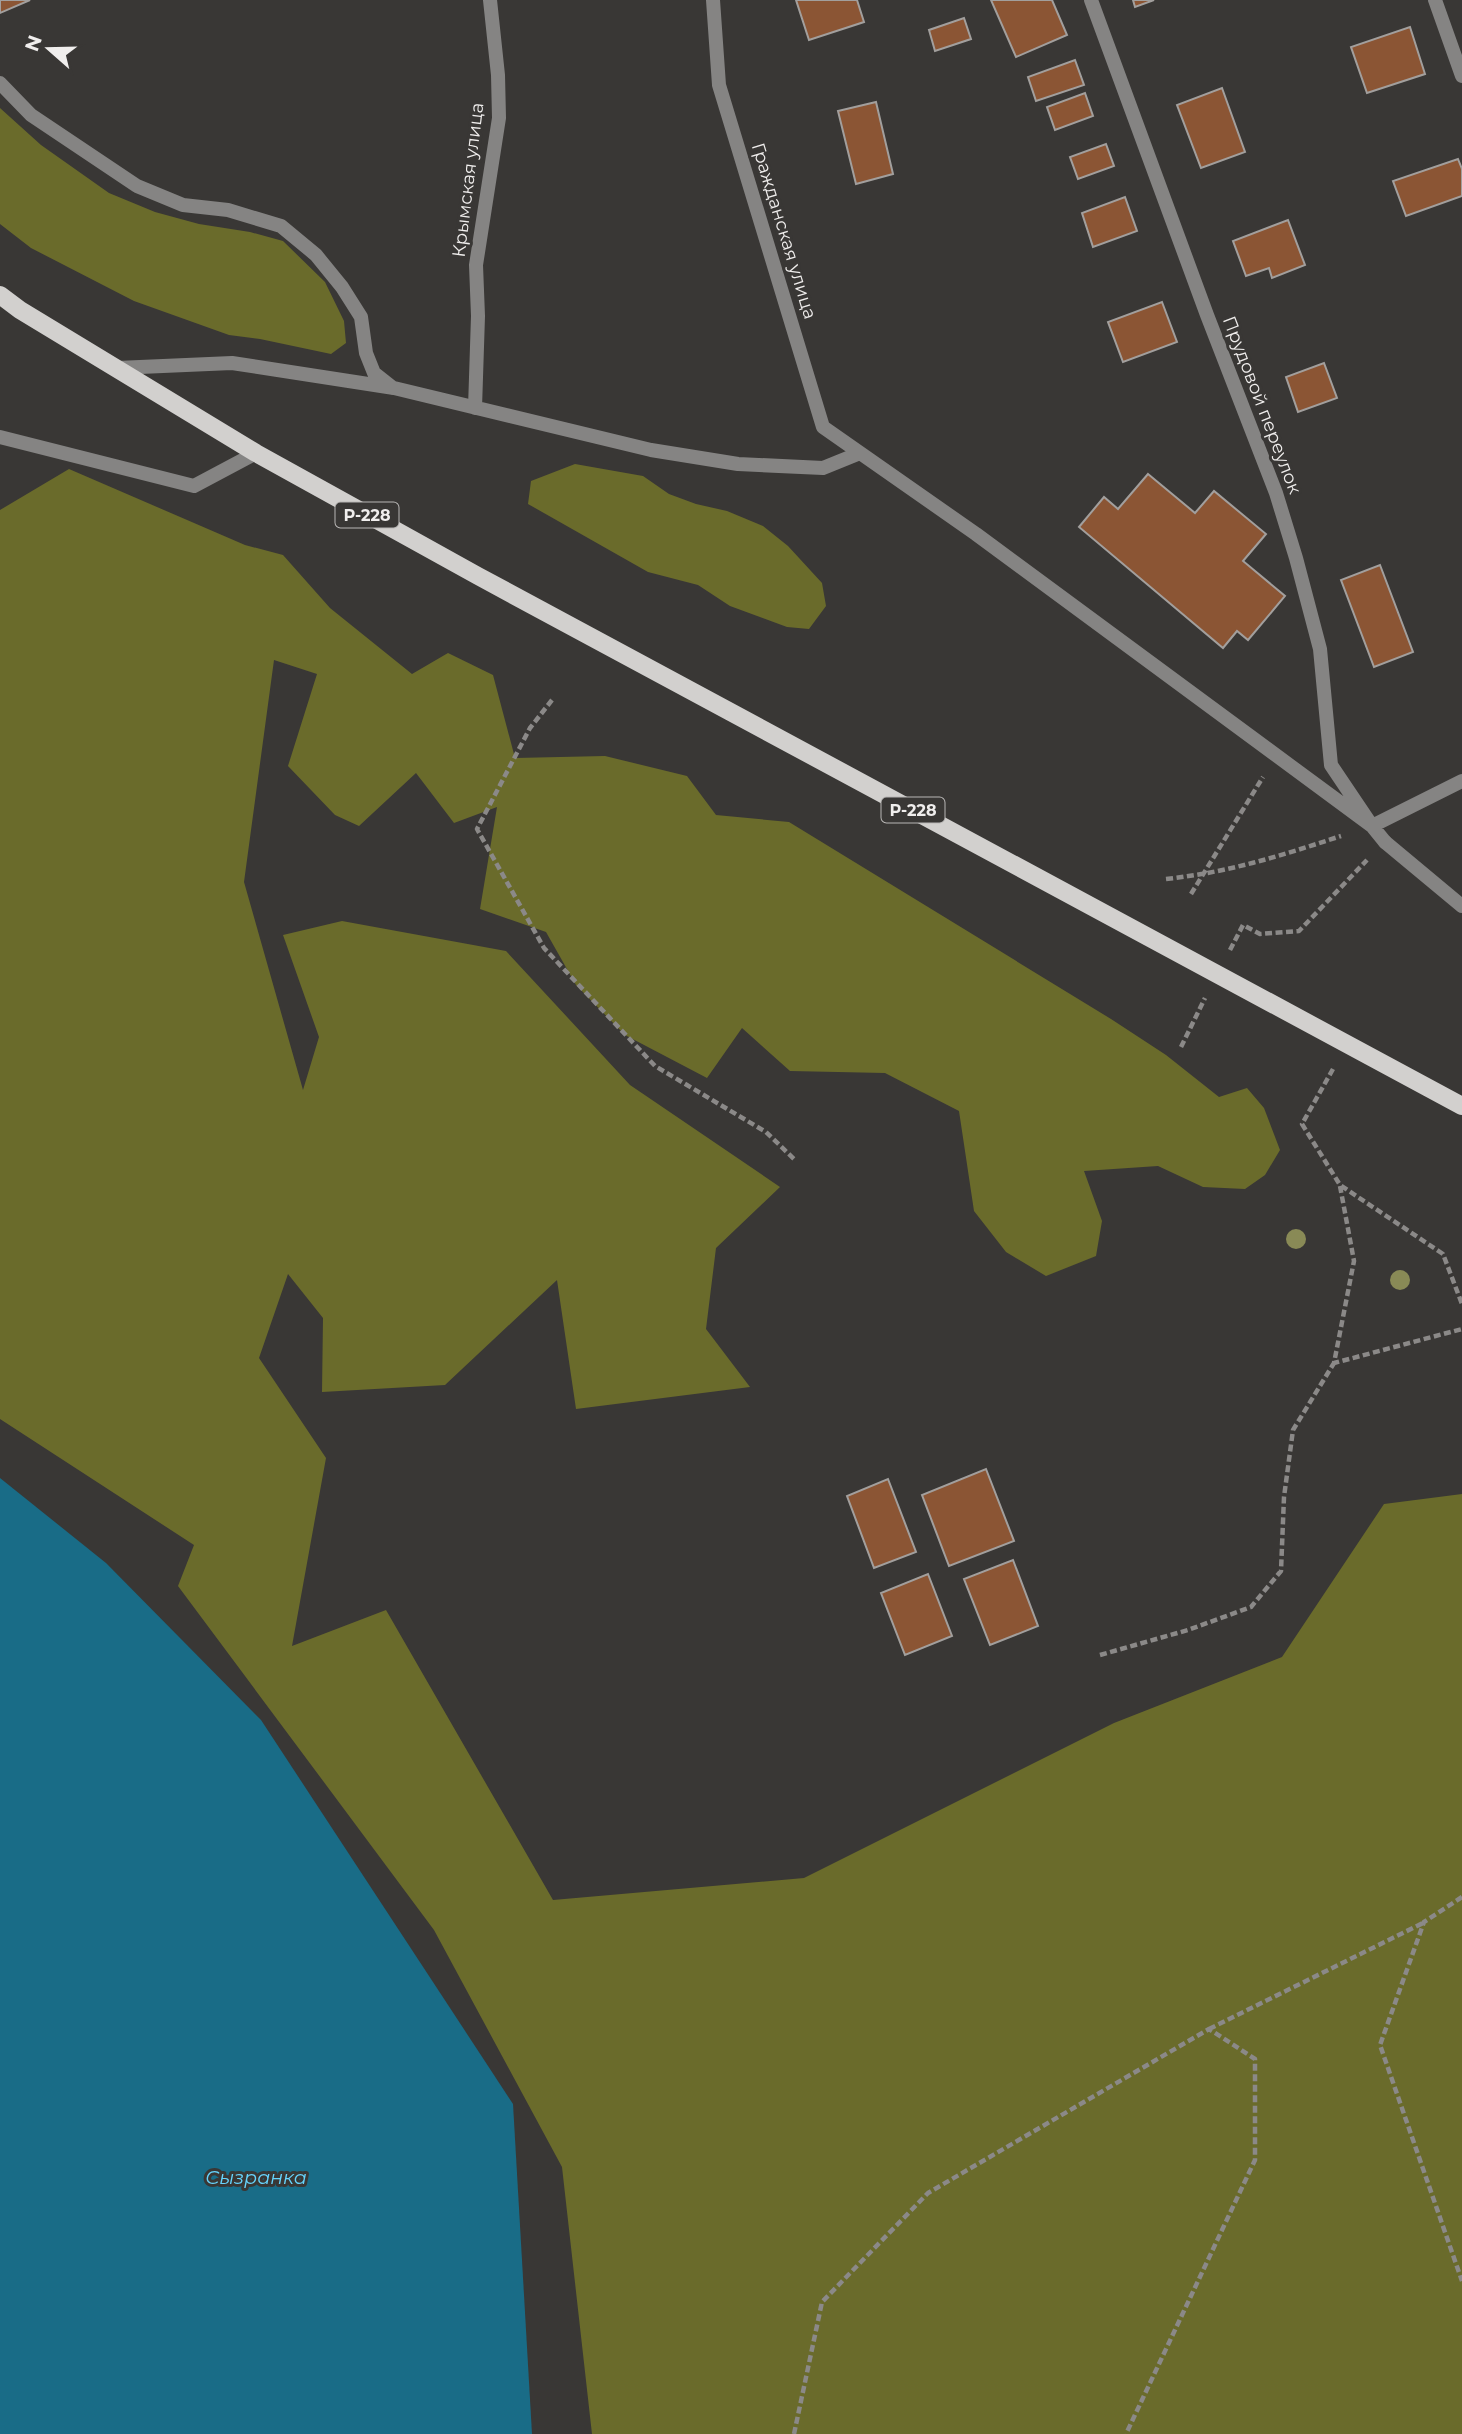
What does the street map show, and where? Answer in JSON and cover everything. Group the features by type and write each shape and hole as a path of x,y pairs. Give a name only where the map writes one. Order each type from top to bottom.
{"main road":[{"name":"Р-228","path":"0,295 256,453 503,590 1462,1106"}],"street":[{"name":"Крымская улица","path":"475,408 478,316 476,265 499,118 498,75 490,0"},
{"name":"Гражданская улица","path":"713,0 719,85 823,427 976,534 1372,827"},
{"name":"Прудовой переулок","path":"1091,0 1284,519 1320,649 1331,765 1372,827"},
{"path":"1435,0 1462,76"},
{"path":"0,83 32,116 137,186 183,205 228,210 281,226 316,255 342,287 361,317 366,353 373,373 394,388"},
{"path":"117,368 232,363 394,388 651,450 738,464 823,468 860,453"},
{"path":"0,437 194,486 256,453"},
{"path":"1462,781 1372,827 1385,842 1462,906"}],"path":[{"path":"552,699 530,728 477,829 544,948 655,1066 766,1132 794,1158"},
{"path":"1191,894 1276,756"},
{"path":"1166,879 1203,875 1254,864 1372,827"},
{"path":"1243,925 1260,934 1299,930 1385,842"},
{"path":"1100,1655 1188,1630 1251,1607 1280,1571 1284,1497 1293,1430 1334,1363 1354,1261 1340,1185 1302,1124 1347,1044"},
{"path":"1340,1185 1443,1254 1462,1304"},
{"path":"1334,1363 1462,1329"},
{"path":"793,2434 821,2302 928,2193 1209,2029 1424,1922 1462,1897"},
{"path":"1424,1922 1380,2045 1462,2281"},
{"path":"1126,2434 1255,2160 1255,2059 1209,2029"}],"shaded area":[{"path":"0,108 41,145 109,193 155,212 283,241 325,282 344,321 346,343 331,354 229,335 134,301 31,248 0,224"},
{"path":"575,464 643,476 669,494 727,511 763,526 788,546 822,583 826,606 809,629 787,627 730,606 698,585 648,572 528,504 531,481"},
{"path":"69,469 245,545 283,555 330,608 412,674 448,653 493,675 515,758 605,756 687,776 716,815 789,822 1111,1019 1166,1055 1219,1097 1247,1088 1264,1108 1280,1150 1265,1175 1245,1189 1203,1187 1158,1166 1084,1171 1102,1221 1096,1256 1046,1276 1006,1252 974,1211 959,1111 885,1073 790,1071 742,1028 707,1078 625,1035 576,985 546,932 480,909 497,807 454,823 416,773 359,826 335,815 288,766 317,674 274,660 244,882 303,1090 319,1037 283,935 342,921 506,951 630,1085 780,1187 716,1248 706,1329 750,1387 576,1409 557,1280 445,1385 322,1392 323,1318 288,1274 259,1358 326,1458 292,1646 386,1610 553,1900 804,1878 1114,1723 1282,1657 1384,1504 1462,1494 1462,2434 592,2434 562,2167 434,1930 178,1586 194,1545 0,1419 0,510"}],"water":[{"name":"Сызранка","path":"0,1478 106,1563 261,1720 513,2104 532,2434 0,2434"}],"building":[{"path":"0,0 30,0 0,13"},
{"path":"796,0 857,0 864,22 809,40"},
{"path":"991,0 1052,0 1067,35 1016,57"},
{"path":"1133,0 1154,0 1135,7"},
{"path":"964,18 971,39 935,51 929,30"},
{"path":"1410,27 1425,74 1367,93 1351,47"},
{"path":"1075,60 1084,85 1036,101 1028,77"},
{"path":"1222,88 1245,152 1201,168 1177,105"},
{"path":"1085,93 1093,116 1055,130 1047,107"},
{"path":"876,102 893,174 856,184 838,111"},
{"path":"1106,144 1114,166 1078,179 1070,157"},
{"path":"1458,159 1462,169 1462,196 1406,216 1393,181"},
{"path":"1125,197 1137,231 1093,247 1082,213"},
{"path":"1288,220 1305,265 1272,278 1269,268 1246,276 1233,241"},
{"path":"1162,302 1177,342 1123,362 1108,322"},
{"path":"1324,363 1337,398 1298,412 1286,377"},
{"path":"1148,474 1195,513 1214,491 1266,534 1243,561 1285,596 1248,640 1237,631 1223,648 1079,527 1104,497 1118,509"},
{"path":"1380,565 1413,652 1374,667 1341,580"},
{"path":"986,1469 1014,1541 949,1566 922,1495"},
{"path":"888,1479 916,1552 874,1568 847,1496"},
{"path":"1013,1560 1038,1626 990,1645 964,1579"},
{"path":"928,1574 952,1636 905,1655 881,1593"}]}
